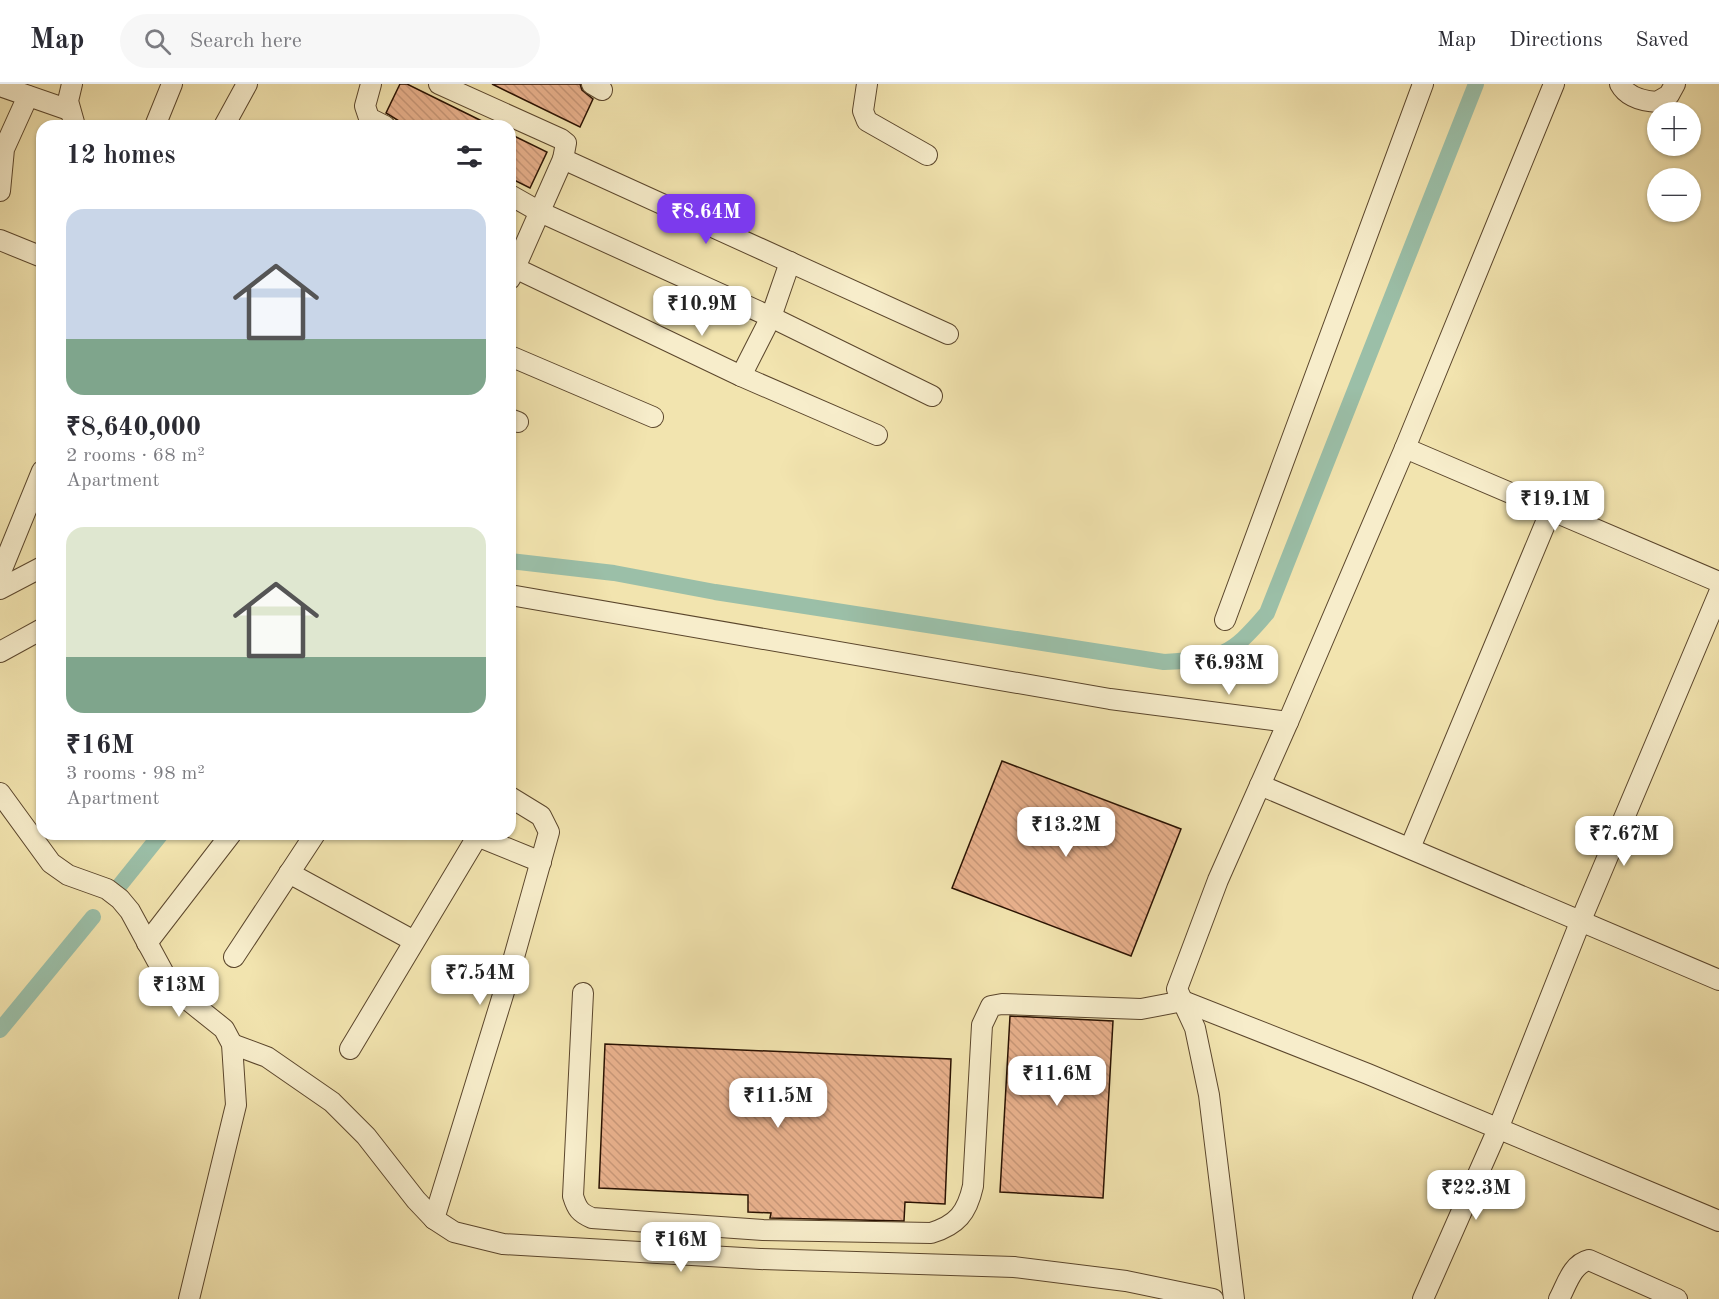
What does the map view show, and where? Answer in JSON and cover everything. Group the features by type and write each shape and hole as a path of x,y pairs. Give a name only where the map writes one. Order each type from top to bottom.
{"street":[{"path":"0,86 28,96 72,118 72,84"},
{"path":"157,120 172,84"},
{"path":"227,120 247,84"},
{"path":"371,84 365,106 369,118 373,120"},
{"path":"439,84 566,143 563,159 516,264"},
{"path":"867,84 863,111 867,121 927,155"},
{"path":"1225,620 1423,84"},
{"path":"1234,1299 1209,1095 1195,1028 1177,990 1218,880 1405,448 1554,84"},
{"path":"1620,84 1624,91 1643,100 1657,102 1669,95 1675,84"},
{"path":"0,191 4,149 28,96"},
{"path":"563,159 948,334"},
{"path":"516,198 540,212 771,317 932,396"},
{"path":"0,240 36,254"},
{"path":"741,376 771,317 790,262"},
{"path":"516,275 877,435"},
{"path":"516,359 653,417"},
{"path":"1405,448 1719,582"},
{"path":"0,574 36,486"},
{"path":"1410,848 1551,510"},
{"path":"0,589 36,570"},
{"path":"1423,1299 1498,1129 1581,920 1719,593"},
{"path":"516,596 1110,699 1288,722"},
{"path":"0,652 36,632"},
{"path":"1260,785 1719,980"},
{"path":"0,793 51,863 68,876 107,889 120,899 167,979 179,993 224,1029 232,1044 237,1088 234,1115 189,1299"},
{"path":"434,1219 447,1185 549,832 541,816 516,801"},
{"path":"147,943 226,840"},
{"path":"234,957 311,840"},
{"path":"350,1049 471,840"},
{"path":"486,840 541,862"},
{"path":"289,873 414,941"},
{"path":"583,993 573,1196 576,1207 582,1214 592,1218 762,1230 931,1233 946,1228 959,1220 968,1207 973,1186 982,1025 991,1006 1002,1004 1141,1009 1183,1001 1719,1221"},
{"path":"232,1044 267,1057 332,1102 366,1136 416,1200 434,1219 454,1232 503,1244 760,1259 1014,1267 1137,1283 1213,1299"},
{"path":"1559,1299 1574,1269 1580,1262 1589,1260 1677,1299"}],"building":[{"path":"400,84 407,84 480,120 397,120 386,113"},
{"path":"492,84 580,84 582,90 593,99 580,127"},
{"path":"516,137 547,152 530,188 516,181"},
{"path":"1002,761 1181,829 1131,956 952,888"},
{"path":"1010,1016 1113,1021 1103,1198 1000,1192"},
{"path":"605,1044 951,1059 945,1204 905,1202 904,1221 770,1218 771,1213 748,1212 748,1195 599,1188"}],"waterway":[{"path":"516,562 614,573 715,592 1164,662 1199,659 1223,653 1243,639 1267,613 1476,84"},
{"path":"120,885 156,840"},
{"path":"0,1030 93,917"}]}
